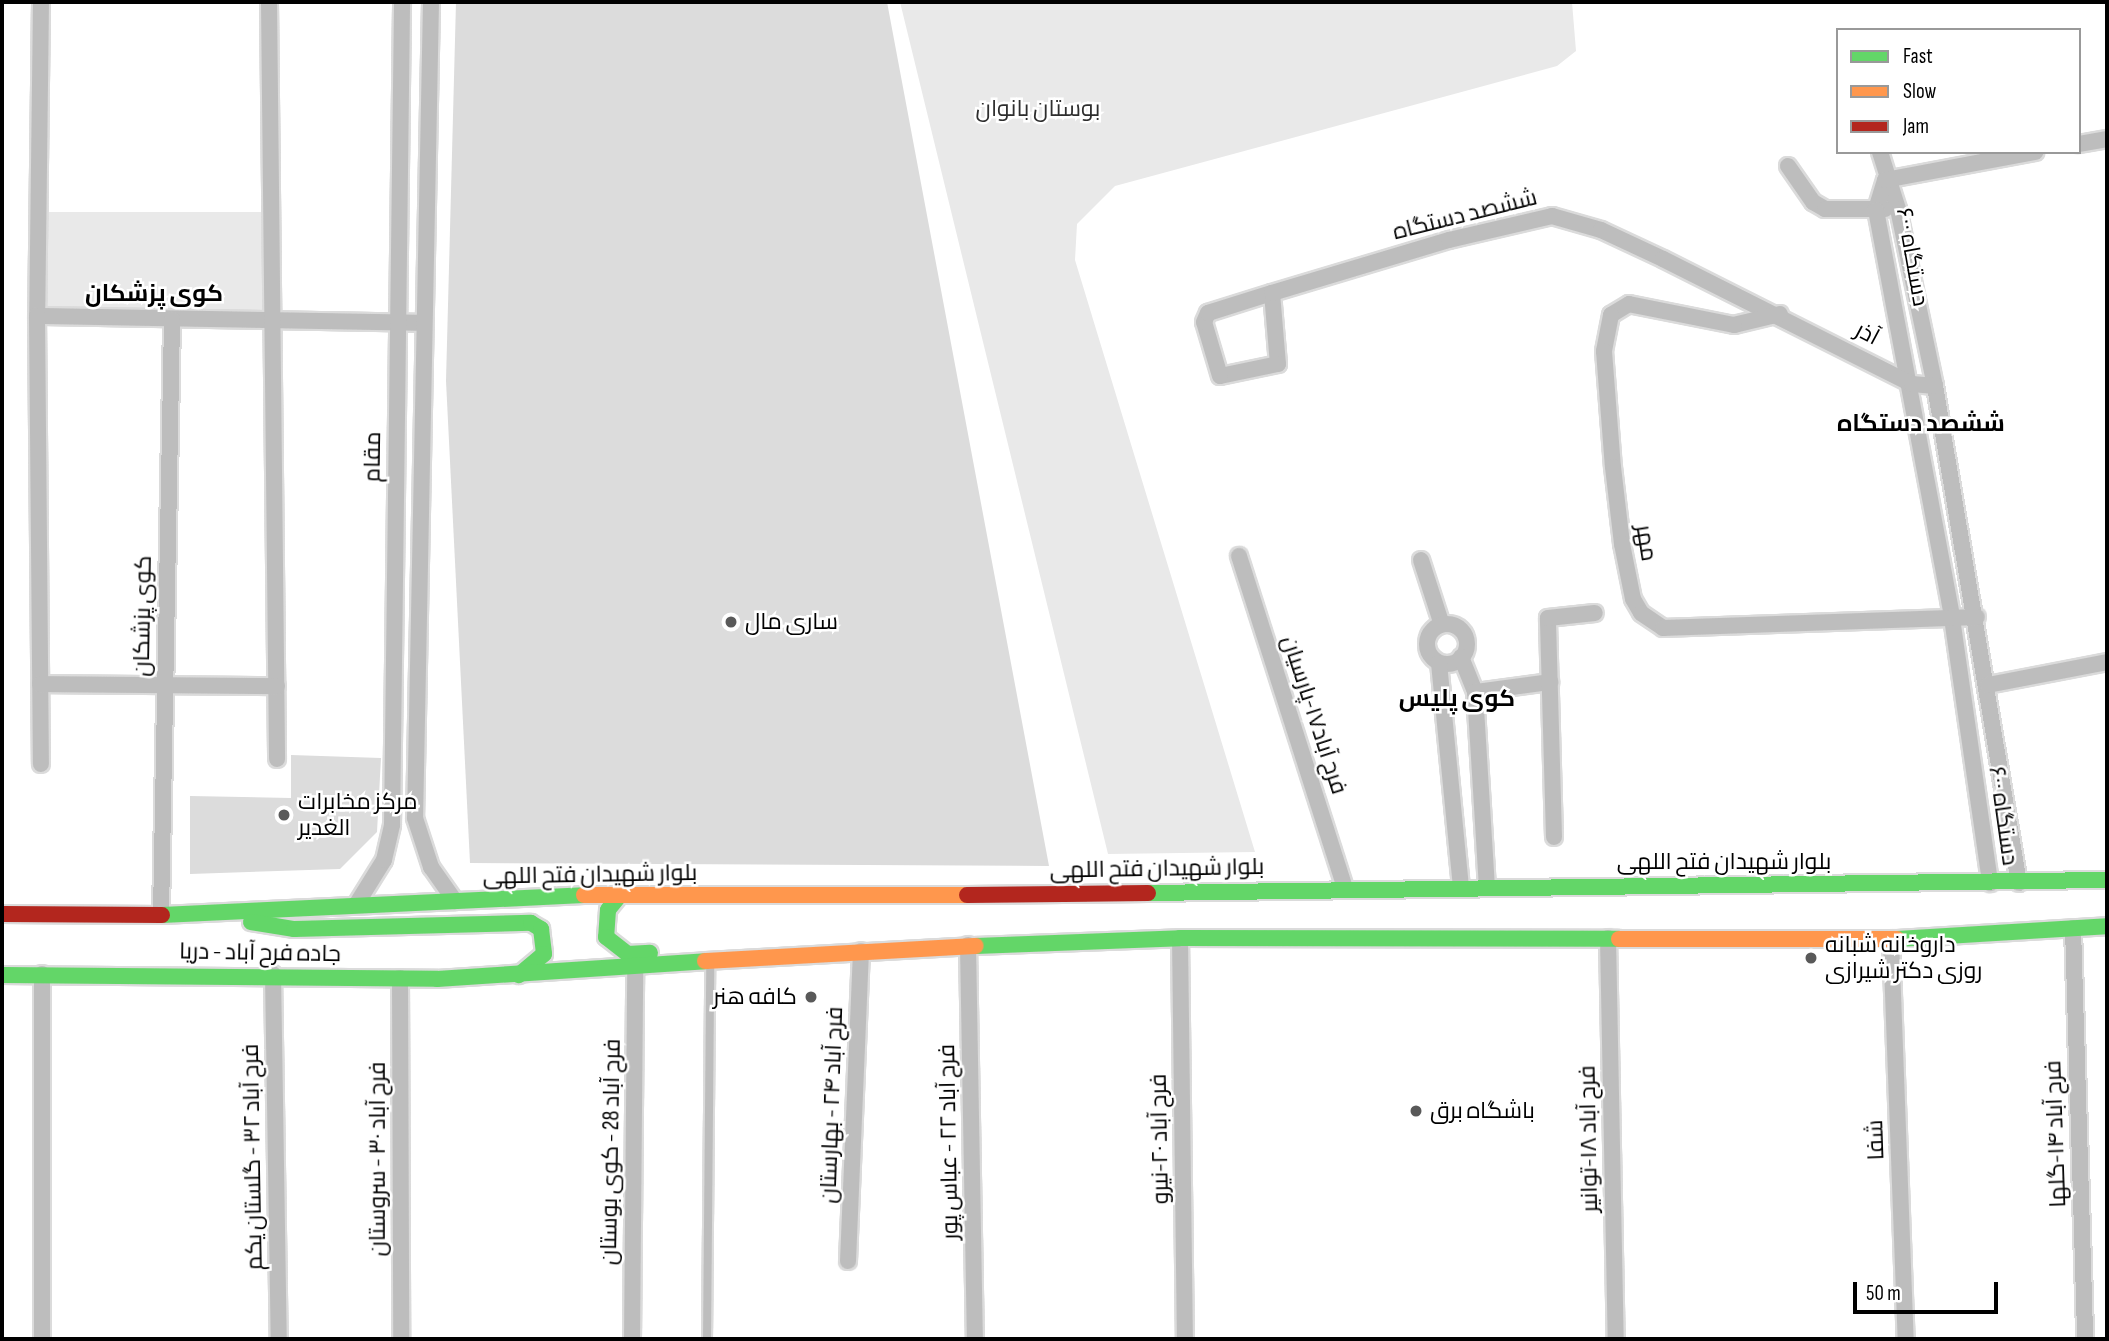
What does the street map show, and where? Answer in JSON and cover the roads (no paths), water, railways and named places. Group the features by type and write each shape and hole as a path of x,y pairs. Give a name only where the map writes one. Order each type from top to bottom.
{"main road":[{"name":"بلوار شهیدان فتح اللهی","path":"207,915 356,905 620,895 2019,883 2107,880"},
{"path":"620,895 608,910 606,937 628,954 759,949 784,955"},
{"name":"جاده فرح آباد - دریا","path":"2,914 207,915"},
{"path":"207,915 294,929 531,923 541,929 544,954 518,976"},
{"path":"518,976 710,959 1181,937 1891,939 2107,926"},
{"name":"جاده فرح آباد - دریا","path":"2,975 273,974 400,978 518,976"}],"street":[{"path":"41,2 37,316 41,764"},
{"path":"269,2 277,759"},
{"name":"مقام","path":"356,905 384,860 392,825 402,2"},
{"path":"431,2 415,818 431,867 454,901"},
{"path":"2081,144 2107,139"},
{"path":"1880,154 1885,180 2024,154"},
{"path":"1788,166 1813,202 1825,209 1898,209"},
{"name":"۶۰۰ دستگاه","path":"1885,180 1898,209 1935,386 1977,617 2019,883"},
{"name":"۶۰۰ دستگاه","path":"1885,180 1877,210 1912,384 1952,618 1990,883"},
{"name":"ششصد دستگاه","path":"1272,293 1278,364 1220,376 1205,317 1272,293 1486,229 1552,216 1601,230 1780,314"},
{"name":"مهر","path":"1780,314 1734,325 1629,304 1611,314 1604,351 1613,467 1633,599 1650,622 1663,628 1977,617"},
{"name":"آذر","path":"1780,314 1912,384 1935,386"},
{"path":"37,316 423,323"},
{"name":"کوی پزشکان","path":"161,915 172,319"},
{"name":"فرح آباد۱۷-پارسیان","path":"1239,556 1345,889"},
{"path":"1421,559 1441,622 1426,649 1439,663 1447,666 1461,657 1469,641 1458,626 1441,622"},
{"path":"1554,837 1548,618 1595,613"},
{"path":"1461,657 1475,692 1487,886"},
{"path":"1988,685 2107,662"},
{"path":"1439,663 1461,887"},
{"path":"1475,692 1550,682"},
{"path":"40,684 277,686"},
{"name":"فرح آباد ۱۴-گلها","path":"2073,928 2085,1339"},
{"name":"فرح آباد ۲۰-نیرو","path":"1181,937 1185,1339"},
{"name":"فرح آباد ۱۸-توانیر","path":"1608,937 1616,1339"},
{"name":"شفا","path":"1891,939 1906,1339"},
{"name":"فرح آباد ۲۲ - عباس پور","path":"968,945 975,1339"},
{"name":"فرح آباد ۲۴ - بهارستان","path":"848,1261 862,951"},
{"name":"فرح آباد 28 - کوی بوستان","path":"632,1339 635,965"},
{"path":"42,974 42,1339"},
{"name":"فرح آباد ۳۲ - گلستان یکم","path":"273,974 279,1339"},
{"name":"فرح آباد ۳۰ - سروستان","path":"400,978 401,1339"}],"lane":[{"path":"707,1339 710,959"}],"place":[{"name":"ساری مال","path":"731,622"},
{"name":"مرکز مخابرات الغدیر","path":"284,815"},
{"name":"داروخانه شبانه روزی دکتر شیرازی","path":"1811,958"},
{"name":"کافه هنر","path":"811,997"},
{"name":"باشگاه برق","path":"1416,1111"}],"district":[{"name":"کوی پزشکان","path":"154,294"},
{"name":"ششصد دستگاه","path":"1921,424"},
{"name":"کوی پلیس","path":"1457,699"}],"park label":[{"name":"بوستان بانوان","path":"1038,109"}]}
